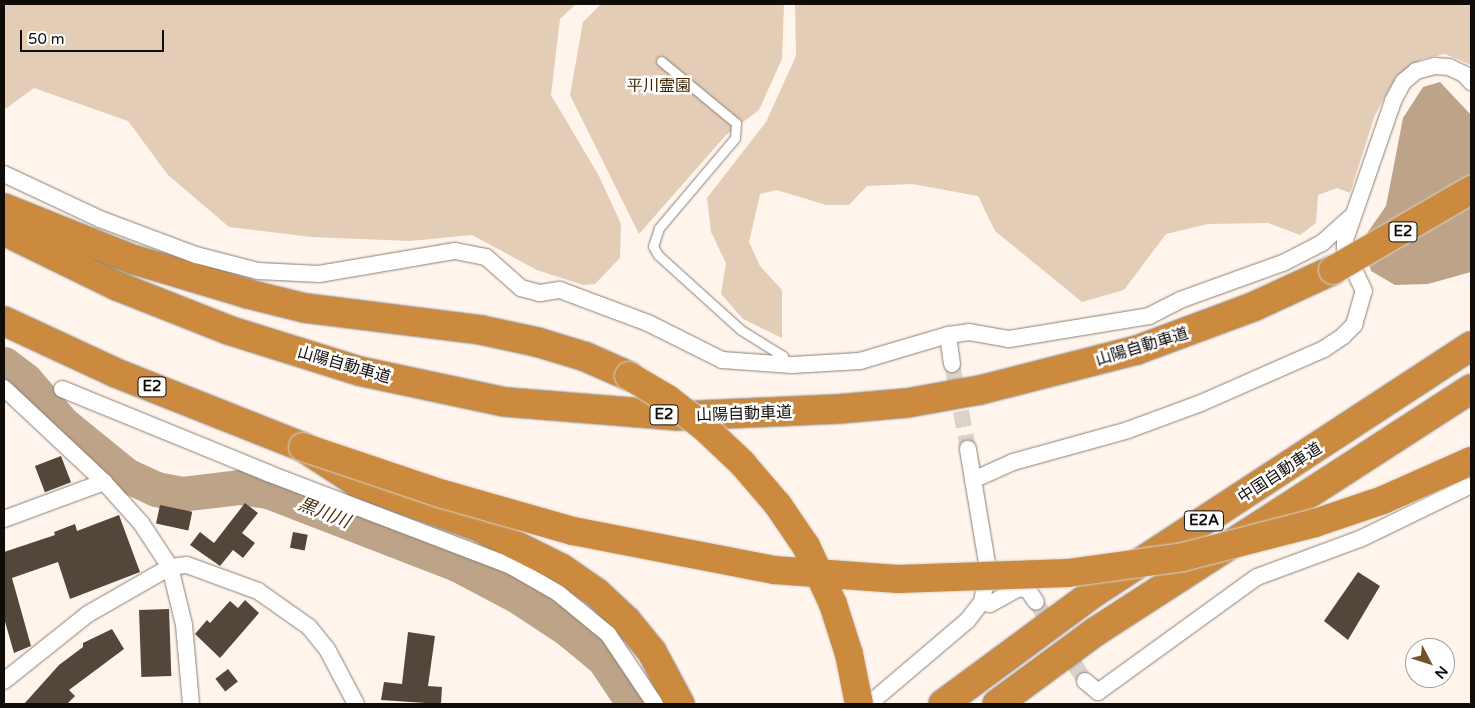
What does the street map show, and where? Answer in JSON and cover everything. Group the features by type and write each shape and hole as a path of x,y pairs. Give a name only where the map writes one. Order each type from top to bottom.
{"highway":[{"name":"山陽自動車道","path":"4,231 116,286 211,323 358,371 505,402 679,416 838,409 907,403 980,390 1137,350 1255,306 1333,270 1471,190"},
{"path":"4,208 135,260 248,294 314,309 480,330 537,342 586,357 629,376 668,399 705,428 742,463 778,504 806,546 833,604 849,654 859,704"},
{"name":"E2","path":"4,321 125,376 302,447 443,494 573,531 774,570 898,579 1068,573 1182,557 1315,523 1383,500 1471,461"},
{"name":"中国自動車道","path":"943,704 1095,592 1471,346"},
{"name":"E2A","path":"997,704 1095,632 1471,389"},
{"path":"302,447 358,483 479,527 560,568 596,593 627,621 652,652 680,704"}],"street":[{"path":"973,480 1013,462 1128,430 1201,403 1324,349 1343,336 1354,325 1363,302 1364,291 1345,251 1351,216 1393,101 1403,82 1416,72 1435,66 1449,67 1464,74 1471,82"},
{"path":"4,174 100,219 196,255 258,271 319,274 455,251 486,257 521,288 540,293 560,290 648,323 722,360 784,364 860,361 948,335 969,332 1009,339 1149,316 1180,300 1283,263 1322,243 1351,216"},
{"path":"948,335 952,364"},
{"path":"4,388 104,482 141,523 170,567 184,624 191,704"},
{"path":"62,389 270,474 511,566 558,593 608,634 629,661 655,704"},
{"path":"869,704 967,621 982,602 988,569 968,449"},
{"path":"4,519 104,482"},
{"path":"1084,681 1098,692 1257,577 1360,539 1471,485"},
{"path":"4,681 88,614 170,567 187,565 258,591 279,603 309,627 327,649 356,704"},
{"path":"982,602 990,604 1019,588 1028,590 1036,602"}],"lane":[{"path":"661,61 736,123 735,138 659,228 653,246 658,255 741,330 783,356 784,364"}],"green space":[{"path":"4,4 576,4 560,19 551,95 599,176 621,224 620,258 595,284 583,285 537,270 472,235 410,241 311,237 229,227 168,175 128,121 34,88 4,110"},
{"name":"平川霊園","path":"601,4 784,4 782,59 759,110 726,135 639,234 570,95 583,22"},
{"path":"795,4 1471,4 1471,65 1445,54 1421,59 1393,82 1375,115 1350,193 1337,188 1318,195 1316,223 1300,235 1268,223 1208,224 1166,234 1124,290 1082,302 995,231 978,196 912,184 867,186 849,205 826,205 777,190 760,194 749,242 760,266 782,290 782,338 743,319 721,294 726,263 711,232 707,198 766,122 796,56"}],"shaded area":[{"path":"1440,82 1471,115 1471,272 1428,284 1395,285 1371,271 1363,239 1386,206 1403,118 1423,87"}],"building":[{"path":"61,456 71,482 45,492 35,466"},
{"path":"245,503 258,513 242,533 255,543 243,558 233,550 220,566 190,545 200,532 214,543"},
{"path":"160,505 192,512 188,530 156,524"},
{"path":"119,515 140,572 70,599 58,562 12,578 31,646 14,653 4,618 4,552 55,535 54,532 75,524 77,531"},
{"path":"293,532 308,535 305,551 290,548"},
{"path":"1358,572 1380,586 1348,640 1324,621"},
{"path":"245,600 259,613 220,658 195,634 207,620 210,623 230,601 238,608"},
{"path":"169,609 171,676 141,677 139,610"},
{"path":"112,629 124,649 69,690 75,696 67,704 24,704 59,665 83,647 83,643"},
{"path":"408,632 435,636 428,686 442,687 441,704 381,700 384,682 402,684"},
{"path":"228,669 238,682 225,691 215,679"}],"waterway":[{"name":"黒川川","path":"4,364 25,380 62,423 126,475 156,489 181,494 239,487 268,491 457,564 516,595 569,630 604,659 634,704"}],"tunnel":[{"path":"952,364 968,449"},
{"path":"1036,602 1085,681"}]}
